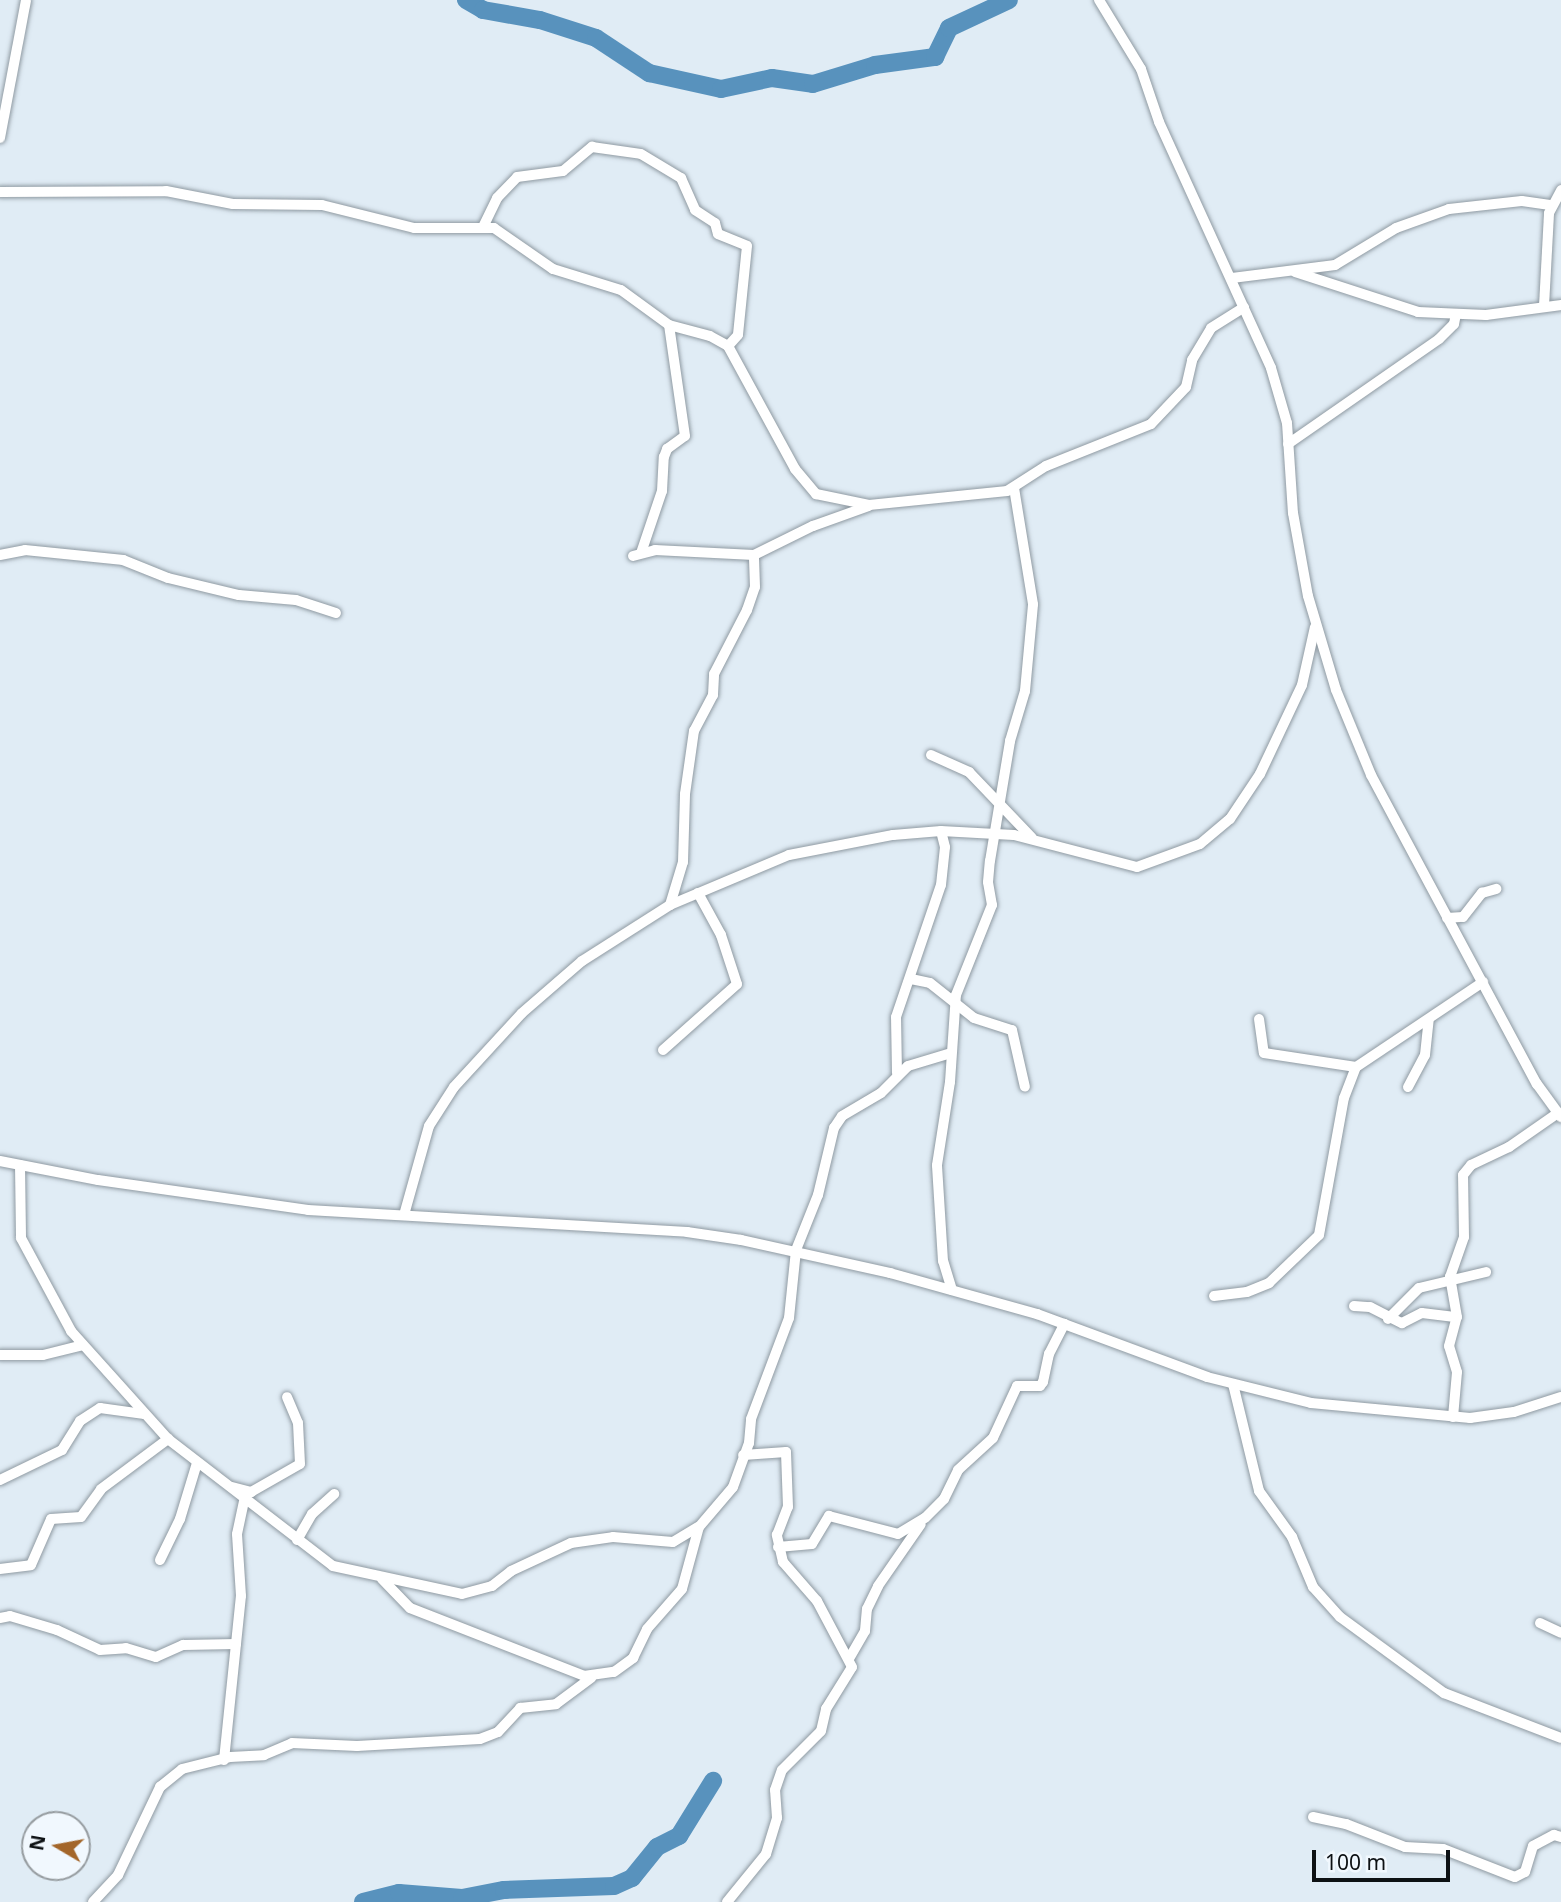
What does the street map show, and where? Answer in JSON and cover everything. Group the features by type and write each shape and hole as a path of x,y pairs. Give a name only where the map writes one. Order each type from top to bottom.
{"street":[{"path":"0,138 26,0"},
{"path":"1099,0 1141,69 1158,122 1232,278 1278,387 1288,444 1293,513 1315,627 1371,775 1537,1084 1559,1115 1466,1169 1464,1237 1450,1277 1457,1317 1448,1346 1457,1372 1452,1417"},
{"path":"484,225 497,198 517,177 563,171 592,147 642,154 681,178 695,210 715,223 718,234 747,246 738,335 728,346"},
{"path":"1544,306 1552,205 1561,190"},
{"path":"0,192 166,191 233,204 322,205 414,228 455,230 484,225 500,231 552,269 621,290 669,326 710,336 728,346 795,469 816,494 869,505"},
{"path":"1232,278 1335,265 1396,229 1449,209 1522,201 1552,205"},
{"path":"1291,271 1419,312 1505,314 1561,305"},
{"path":"669,326 685,436 667,449 662,491 637,555 754,555 813,526 869,505 1014,488 1046,466 1151,424 1186,387 1192,360 1211,328 1244,307"},
{"path":"1288,444 1439,339 1454,324 1456,314"},
{"path":"952,1290 943,1261 937,1165 957,1005 957,984 973,961 992,905 988,882 999,800 1025,691 1033,604 1014,488"},
{"path":"0,555 25,550 123,560 168,578 239,595 296,600 336,613"},
{"path":"670,905 683,862 685,793 694,731 713,695 714,674 747,610 755,587 754,555"},
{"path":"404,1215 429,1126 454,1087 522,1013 582,961 670,905 811,849 941,831 1032,839 1137,867 1177,854 1214,835 1242,804 1284,726 1305,675 1315,627"},
{"path":"931,755 969,772 999,800 1032,839"},
{"path":"897,1073 896,1017 941,885 945,847 941,831"},
{"path":"1447,918 1463,917 1482,893 1496,889"},
{"path":"663,1051 737,984 721,935 698,893"},
{"path":"911,979 930,983 974,1018 1012,1030 1025,1087"},
{"path":"1214,1296 1247,1292 1269,1283 1319,1235 1325,1216 1326,1180 1344,1098 1356,1067 1483,982"},
{"path":"1259,1019 1265,1053 1356,1067"},
{"path":"1408,1087 1425,1055 1429,1019"},
{"path":"20,1165 20,1229 25,1250 66,1324 168,1439 244,1502 333,1566 382,1579 462,1594 492,1586 511,1571 570,1543 623,1537 673,1542 699,1527 729,1494 743,1455 751,1419 789,1318 796,1250 814,1209 839,1119 881,1093 897,1073 924,1058 951,1053"},
{"path":"0,1161 268,1205 687,1232 796,1250 952,1290 1065,1324 1233,1384 1311,1403 1452,1417 1490,1417 1561,1397"},
{"path":"1388,1319 1419,1288 1450,1277 1486,1272"},
{"path":"1354,1306 1370,1307 1388,1319 1402,1323 1422,1313 1457,1317"},
{"path":"727,1902 766,1854 777,1818 775,1790 782,1770 821,1731 826,1709 849,1676 850,1657 865,1631 867,1609 878,1586 925,1518 944,1499 958,1470 993,1438 1017,1386 1040,1386 1043,1382 1049,1354 1065,1324"},
{"path":"0,1355 43,1355 83,1345"},
{"path":"1233,1384 1259,1491 1292,1537 1313,1587 1340,1617 1444,1693 1561,1738"},
{"path":"251,1492 300,1464 298,1423 287,1397"},
{"path":"0,1480 62,1450 80,1421 100,1408 144,1414"},
{"path":"0,1569 31,1565 51,1519 81,1517 102,1489 168,1439"},
{"path":"743,1455 783,1451 788,1457 789,1494 777,1535 778,1548 789,1574 817,1601 850,1657"},
{"path":"160,1560 180,1519 197,1463"},
{"path":"225,1484 251,1492 264,1516"},
{"path":"296,1540 312,1514 334,1494"},
{"path":"224,1760 240,1596 237,1534 244,1502"},
{"path":"778,1548 812,1544 830,1516 898,1534 925,1518"},
{"path":"93,1902 118,1875 164,1781 183,1769 264,1755 292,1743 357,1746 480,1739 498,1732 520,1707 556,1704 591,1678 614,1672 633,1658 647,1629 682,1589 699,1527"},
{"path":"382,1579 410,1608 591,1678"},
{"path":"0,1609 5,1617 100,1650 126,1648 156,1657 183,1645 236,1644"},
{"path":"1540,1623 1561,1633"},
{"path":"1313,1817 1346,1824 1405,1847 1443,1849 1515,1877 1525,1872 1533,1846 1554,1835 1561,1837"}],"waterway":[{"path":"466,0 483,10 540,20 596,38 649,73 721,89 772,78 813,84 875,65 935,57 949,28 1009,0"},
{"path":"363,1902 399,1893 462,1898 504,1890 614,1886 632,1878 657,1847 679,1836 713,1781"}]}
